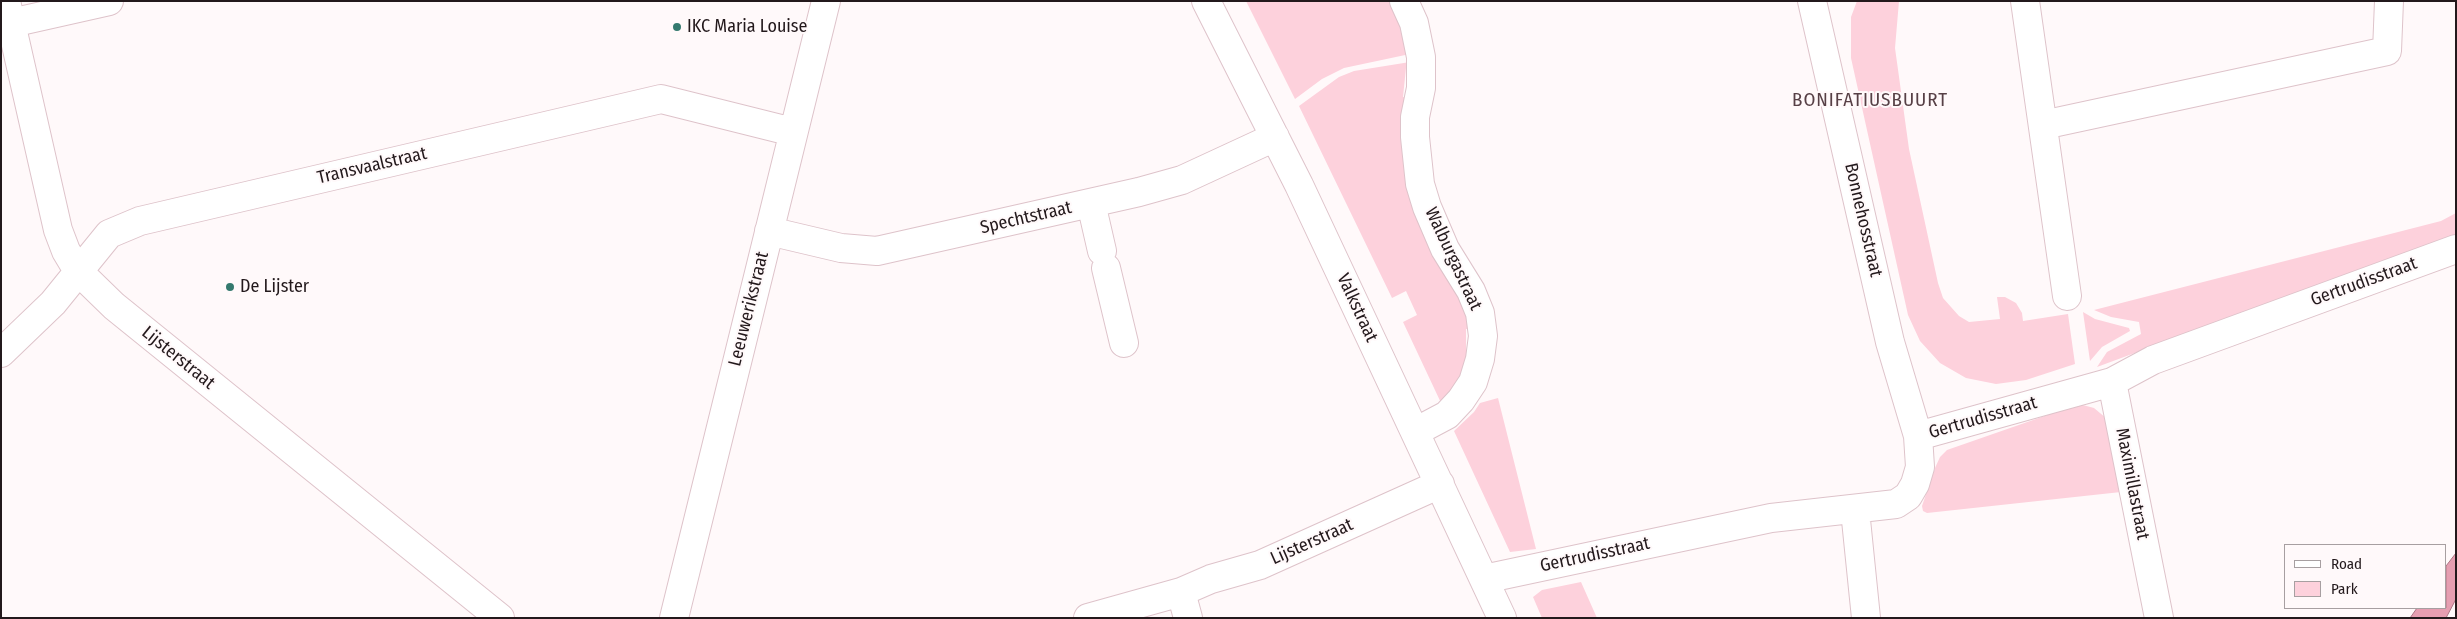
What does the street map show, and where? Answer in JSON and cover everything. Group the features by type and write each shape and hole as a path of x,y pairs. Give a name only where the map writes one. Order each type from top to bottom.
{"street":[{"path":"9,12 109,1"},
{"name":"Leeuwerikstraat","path":"674,618 826,1"},
{"name":"Valkstraat","path":"1206,1 1275,137 1502,618"},
{"name":"Walburgastraat","path":"1404,1 1414,23 1421,56 1421,88 1415,117 1420,184 1442,242 1471,291 1480,313 1483,336 1480,359 1473,382 1461,400 1446,416 1415,432"},
{"name":"Bonnehosstraat","path":"1812,1 1824,46 1890,342 1918,436"},
{"path":"1824,46 1834,1"},
{"path":"2025,1 2067,296"},
{"path":"2042,125 2387,51 2388,1"},
{"name":"Lijsterstraat","path":"9,12 58,230 66,251 78,271 114,306 500,618"},
{"name":"Transvaalstraat","path":"1,353 53,303 109,234 140,220 661,99 793,132"},
{"name":"Spechtstraat","path":"769,231 856,251 877,251 1091,203 1182,180 1203,172 1275,137"},
{"path":"1091,203 1124,343"},
{"name":"Gertrudisstraat","path":"1484,579 1771,518 1896,504 1908,496 1915,484 1920,467 1918,436 2112,382 2153,360 2456,249"},
{"name":"Maximillastraat","path":"2112,382 2159,618"},
{"name":"Lijsterstraat","path":"1088,618 1185,605 1211,579 1260,565 1440,484"},
{"path":"1854,510 1866,618"},
{"name":"Maximillastraat","path":"2142,618 2152,586"}],"green space":[{"path":"1246,1 1392,1 1410,54 1344,68 1322,79 1295,99"},
{"path":"1857,1 1899,1 1895,48 1909,149 1938,283 1943,298 1959,316 1969,322 2000,319 1997,297 2005,297 2016,303 2022,313 2023,321 2068,314 2075,364 2026,380 1996,384 1966,378 1940,363 1920,341 1908,315 1851,58 1851,17"},
{"path":"1410,62 1411,68 1406,68 1403,97 1409,98 1459,288 1472,329 1466,329 1466,353 1471,354 1468,366 1442,405 1403,322 1417,315 1406,291 1392,298 1299,106 1339,77 1354,71"},
{"path":"2456,213 2456,234 2097,367 2107,352 2141,334 2139,322 2111,317 2094,310 2441,221"},
{"path":"2083,312 2095,319 2129,328 2130,331 2102,347 2090,361"},
{"path":"1498,398 1536,549 1510,552 1454,431 1474,412 1480,403"},
{"path":"2079,404 2094,408 2106,418 2121,492 1927,513 1923,511 1922,506 1935,468 1940,457 1947,450"},
{"path":"1581,582 1597,618 1542,618 1533,597 1542,590"}],"shaded area":[{"path":"2456,553 2456,599 2446,618 2410,618 2416,609 2447,609 2447,565"}],"place":[{"name":"IKC Maria Louise","path":"677,27"},
{"name":"De Lijster","path":"230,287"}],"district":[{"name":"BONIFATIUSBUURT","path":"1870,101"}]}
